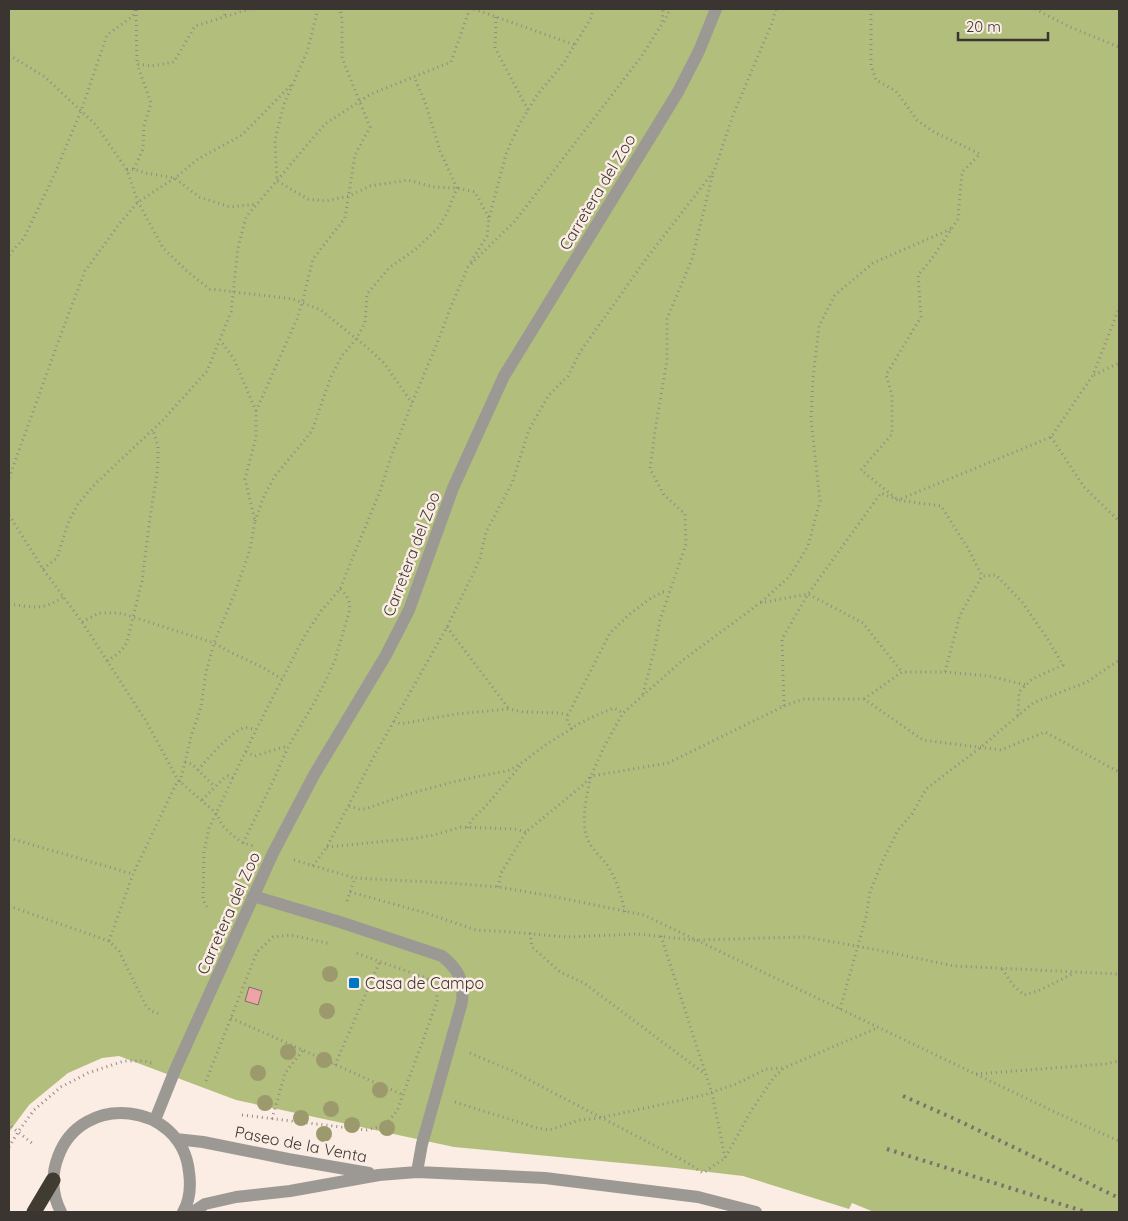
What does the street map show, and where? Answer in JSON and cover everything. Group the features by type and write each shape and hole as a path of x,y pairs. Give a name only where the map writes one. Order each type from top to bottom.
{"highway":[{"path":"34,1212 54,1187"},
{"path":"41,1212 54,1187"}],"street":[{"name":"Carretera del Zoo","path":"155,1120 175,1070 273,853 314,775 370,683 405,617 453,488 504,376 678,92 699,51 716,9"},
{"path":"253,896 340,922 442,956 452,964 460,977 463,988 462,1002 422,1144 417,1172"},
{"path":"62,1212 58,1206 54,1187 55,1166 60,1151 69,1137 81,1125 95,1117 111,1113 128,1112 155,1120 170,1132 184,1150 191,1184 183,1212"},
{"name":"Paseo de la Venta","path":"176,1139 203,1142 379,1175"},
{"path":"379,1175 417,1172 545,1178 698,1197 755,1212"},
{"name":"Paseo de la Venta","path":"193,1212 205,1204 236,1197 290,1191 379,1175"}],"path":[{"path":"134,169 143,149 144,126 151,103 136,64 135,9"},
{"path":"9,255 24,238 55,173 81,111 107,35 132,16 135,9"},
{"path":"224,9 225,17"},
{"path":"136,64 152,66 174,62 195,26 250,9"},
{"path":"277,181 275,140 284,104 307,52 318,9"},
{"path":"256,411 297,319 313,259 345,218 355,155 370,127 342,58 342,19 340,9"},
{"path":"43,569 57,558 68,523 78,504 94,484 153,430 207,371 231,312 238,248 246,217 325,124 370,94 451,62 468,10 474,9 575,45"},
{"path":"207,907 203,900 204,852 209,828 256,730 305,635 321,611 340,589 452,304 468,267 487,236 506,154 519,125 537,95 563,64 591,18 593,9"},
{"path":"662,24 663,9"},
{"path":"468,267 515,221 641,56 670,9"},
{"path":"643,695 660,620 686,544 685,514 664,495 650,469 666,360 667,319 692,259 714,171 733,115 772,23 776,9"},
{"path":"871,9 871,65 876,80 896,91 917,120 934,132 980,154 962,172 958,219 931,260 918,275 921,317 886,375 892,395 892,434 861,470 898,500"},
{"path":"1035,9 1070,27 1119,46"},
{"path":"496,17 495,48 528,110"},
{"path":"9,55 45,77 96,124 128,170 138,202 163,248 189,273 210,289 293,299 321,310 356,338 384,364 412,403"},
{"path":"109,942 133,874 179,781 201,707 206,672 214,643 244,568 250,549 255,521 264,496 275,476 312,431 330,379 341,357 356,338 365,322 367,294 389,268 416,249 439,227 457,188 440,150 425,102 414,76"},
{"path":"9,478 85,271 138,202 175,178 198,159 242,135 293,83"},
{"path":"128,170 134,169 145,173 175,178 199,197 230,207 257,204"},
{"path":"313,866 327,847 373,758 447,627 474,572 480,558 486,532 512,483 529,430 543,405 549,395 568,376 580,352 591,336 646,259 714,171"},
{"path":"277,181 308,199 326,201 349,196 370,186 408,180 433,187 457,188 475,192 490,218"},
{"path":"625,912 618,884 608,867 588,841 585,828 586,805 591,776 604,747 623,713 683,660 760,603 790,577 808,546 820,501 811,420 813,378 819,326 835,295 873,263 952,228"},
{"path":"898,500 1051,437 1093,375 1119,308"},
{"path":"220,340 234,359 256,411 256,437 245,479 255,521"},
{"path":"1093,375 1119,363"},
{"path":"108,662 118,655 126,642 142,581 158,460 158,446 153,430"},
{"path":"1051,437 1084,487 1119,522"},
{"path":"784,706 782,639 808,594 880,493 898,500 941,506 969,550 982,576"},
{"path":"9,515 43,569 82,622 146,721 179,781 216,813 222,825 231,834 243,843 259,848"},
{"path":"982,576 996,575 1022,602 1064,665 1032,679 1019,692 1018,716"},
{"path":"944,672 960,615 982,576"},
{"path":"243,843 288,747 314,703 335,660 350,609 350,601 347,594 340,589"},
{"path":"572,729 567,720 568,716 610,633 630,613 651,598 663,592 668,592"},
{"path":"760,603 808,594 863,623 902,672"},
{"path":"9,604 44,607 63,597"},
{"path":"82,622 99,613 133,617 214,643 262,666 282,679"},
{"path":"447,627 509,709"},
{"path":"840,1009 866,917 870,892 898,830 912,814 926,789 981,747 1033,703 1087,682 1119,660"},
{"path":"864,699 902,672 944,672 989,676 1026,685"},
{"path":"498,887 501,873 526,832 583,785 591,776 668,763 802,699 864,699 923,740 1001,750 1045,732 1119,772"},
{"path":"394,721 400,724 456,714 509,709 523,712 560,713 568,716"},
{"path":"349,806 365,809 408,794 510,770 544,746 598,714 611,709 618,709 623,713"},
{"path":"198,770 238,730 248,728 256,730"},
{"path":"246,752 255,756 288,747"},
{"path":"185,762 192,764 215,787"},
{"path":"468,828 472,819 523,762"},
{"path":"202,800 225,777 233,778"},
{"path":"327,847 417,838 460,827 515,829 526,832"},
{"path":"9,838 133,874"},
{"path":"294,860 355,878 498,887 644,915 1119,1141"},
{"path":"346,907 355,878"},
{"path":"350,892 426,913 476,930 567,937 637,934 694,940 806,937 954,966 1119,974"},
{"path":"9,906 109,942 118,951 148,1009 160,1014"},
{"path":"530,933 532,947 560,972 584,983 706,1075"},
{"path":"206,1081 257,952 273,938 291,935 334,945"},
{"path":"661,936 712,1092 725,1158"},
{"path":"242,1115 366,1130 385,1125 397,1111 438,999 432,982 426,978 352,952"},
{"path":"335,1065 380,962"},
{"path":"1002,969 1013,985 1024,995 1038,992 1074,972"},
{"path":"231,1018 403,1095"},
{"path":"450,1047 474,1054 512,1071 703,1172 725,1158 751,1111 774,1077 784,1068 878,1027"},
{"path":"272,1119 285,1073 303,1050"},
{"path":"9,1147 34,1110 61,1088 88,1072 124,1061 151,1063"},
{"path":"975,1074 1105,1064 1119,1061"},
{"path":"437,1092 455,1102 549,1130 580,1120 600,1118 704,1095 736,1084 766,1069 784,1068"},
{"path":"9,1122 12,1127 33,1144"}],"green space":[{"name":"Casa de Campo","path":"9,9 1119,9 1119,1212 874,1212 852,1203 849,1209 743,1176 454,1147 236,1100 119,1056 102,1058 68,1073 29,1105 9,1132"}],"building":[{"path":"249,987 262,991 258,1005 245,1001"}],"railway":[{"path":"903,1096 1119,1198"},
{"path":"887,1149 1086,1212"}],"place":[{"name":"Casa de Campo","path":"354,983"}]}
